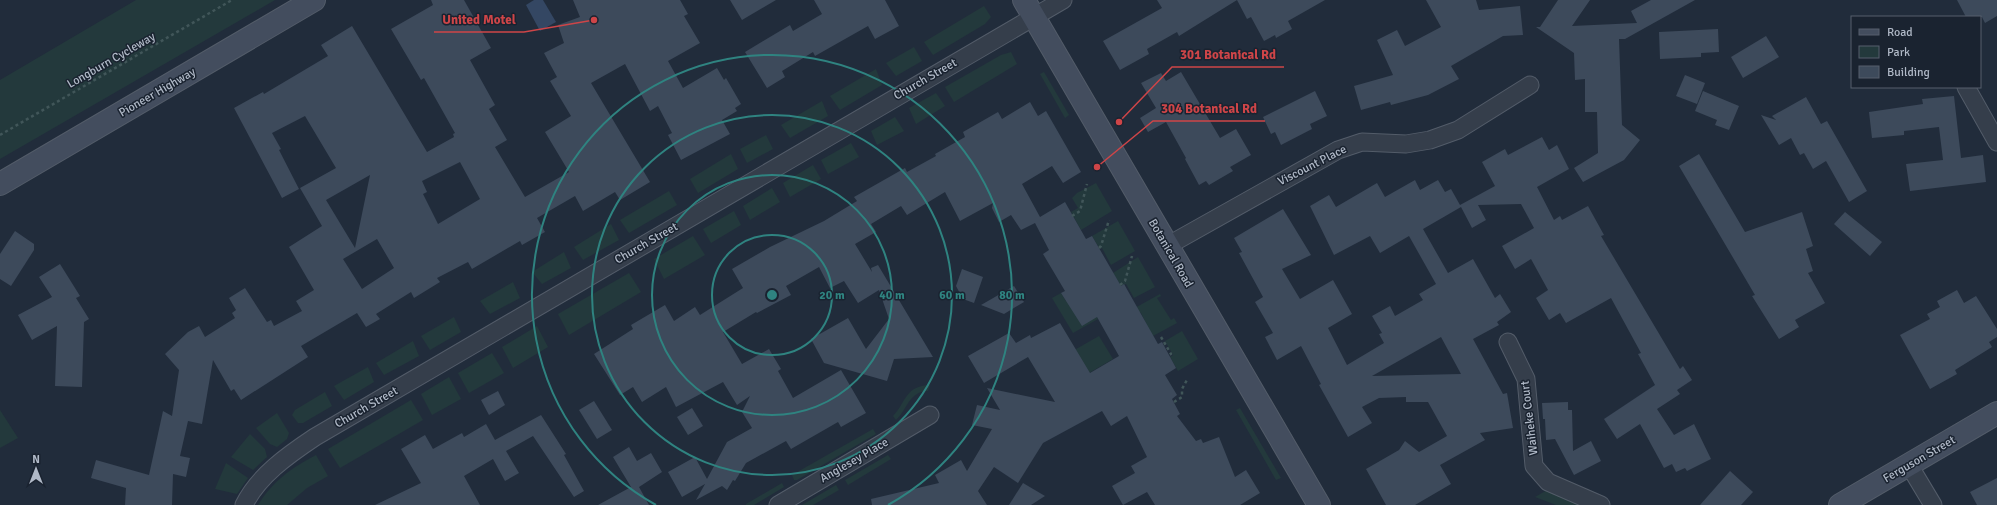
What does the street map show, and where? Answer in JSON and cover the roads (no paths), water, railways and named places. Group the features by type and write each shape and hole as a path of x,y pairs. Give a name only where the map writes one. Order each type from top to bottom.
{"main road":[{"name":"Pioneer Highway","path":"0,184 314,0"},
{"name":"Botanical Road","path":"1029,8 1318,505"},
{"name":"Ferguson Street","path":"1840,505 1997,413"}],"street":[{"name":"Church Street","path":"244,505 275,467 291,453 315,437 1029,8 1063,0"},
{"name":"Viscount Place","path":"1167,246 1338,150 1362,142 1406,144 1430,140 1458,130 1530,85"},
{"path":"1967,88 1997,142"},
{"name":"Waiheke Court","path":"1508,342 1526,379 1534,466 1548,482 1600,505"},
{"name":"Anglesey Place","path":"778,505 930,415"},
{"path":"1909,465 1933,505"}],"water":[{"path":"534,0 543,0 556,22 540,31 526,5"}],"place":[{"name":"United Motel","path":"594,20"},
{"name":"301 Botanical Rd","path":"1119,122"},
{"name":"304 Botanical Rd","path":"1097,167"}]}
